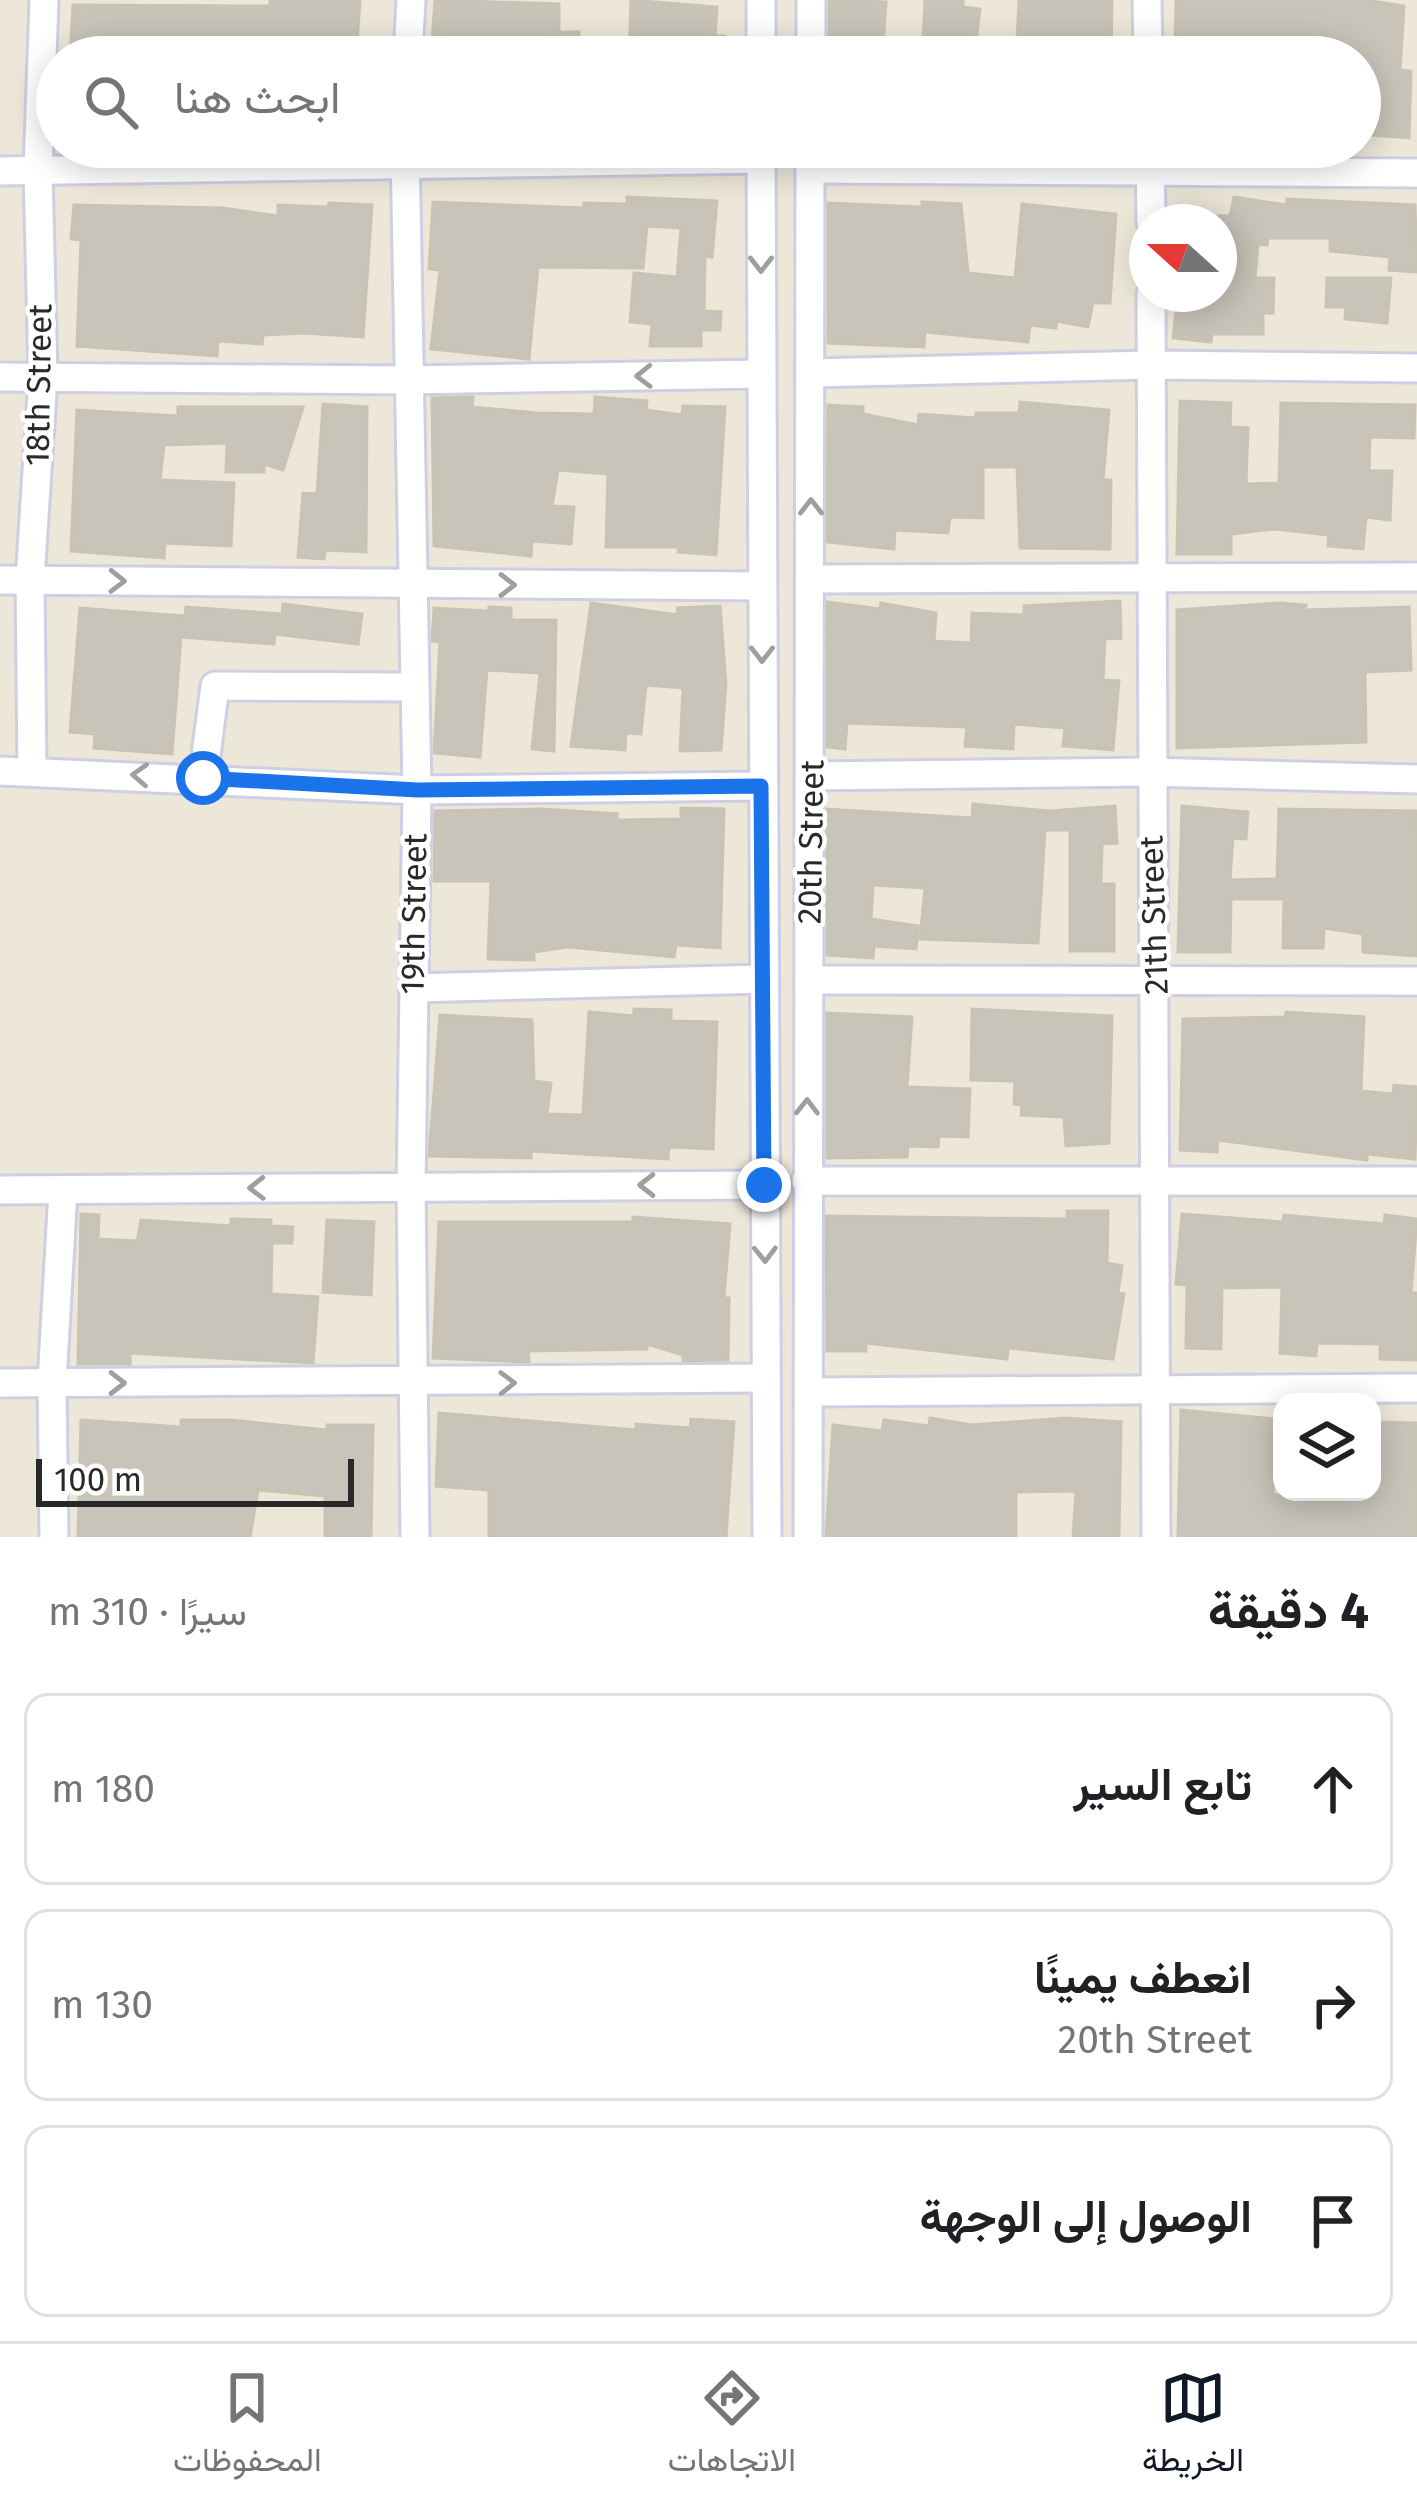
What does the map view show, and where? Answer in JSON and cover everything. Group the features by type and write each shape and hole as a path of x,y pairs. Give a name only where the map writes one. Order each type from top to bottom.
{"street":[{"name":"18th Street","path":"43,36 44,0"},
{"path":"409,36 411,0"},
{"path":"761,0 761,36"},
{"path":"811,0 811,36"},
{"path":"1147,0 1148,36"},
{"path":"0,171 90,168"},
{"name":"19th Street","path":"404,168 417,790 412,988 415,1537"},
{"name":"20th Street","path":"761,168 767,1537"},
{"name":"20th Street","path":"808,1537 810,168"},
{"path":"1150,168 1151,204"},
{"path":"1328,168 1417,173"},
{"name":"18th Street","path":"32,770 30,580 43,377 38,170"},
{"name":"21th Street","path":"1151,312 1149,772 1158,981 1156,1537"},
{"path":"812,373 1151,365 1417,368"},
{"path":"0,377 408,380 761,374"},
{"path":"811,579 1417,577"},
{"path":"0,580 762,586"},
{"path":"203,778 215,686 413,687"},
{"path":"0,771 417,790 761,786"},
{"path":"812,776 1149,772 1417,778"},
{"path":"412,988 764,979"},
{"path":"809,980 1417,982"},
{"path":"806,1181 1417,1181"},
{"path":"0,1190 764,1185"},
{"path":"54,1537 52,1382 63,1191"},
{"path":"0,1383 412,1384 766,1378"},
{"path":"809,1392 1417,1388"}],"building":[{"path":"270,0 360,1 358,36 71,36 73,5 270,6"},
{"path":"435,0 559,4 559,32 579,32 579,36 432,36"},
{"path":"631,0 717,7 715,36 630,36"},
{"path":"829,0 886,2 884,36 829,36"},
{"path":"925,0 963,0 963,7 980,9 977,36 923,36"},
{"path":"1019,0 1112,1 1111,36 1017,36"},
{"path":"1176,0 1365,0 1404,6 1400,70 1411,71 1409,138 1381,136 1381,36 1175,36"},
{"path":"627,197 717,201 712,257 705,256 704,311 721,312 720,330 701,330 701,346 650,346 652,324 630,322 634,273 677,277 681,228 647,226 643,268 538,267 529,359 431,349 440,270 429,269 433,202 584,208 584,203 627,204"},
{"path":"1234,197 1287,205 1287,199 1415,205 1417,272 1389,270 1390,257 1330,251 1330,238 1268,238 1267,245 1258,244 1255,278 1274,278 1273,313 1263,313 1263,334 1212,334 1211,342 1173,338 1176,312 1237,312 1237,204 1233,204"},
{"path":"922,202 961,204 968,273 1015,278 1022,204 1116,214 1110,303 1093,303 1088,327 1057,321 1056,328 1030,325 1028,342 925,332 924,347 828,343 828,203 922,207"},
{"path":"329,203 372,205 363,337 263,335 262,344 218,341 217,356 77,346 81,240 71,239 74,205 223,208 278,216 278,205 328,207"},
{"path":"1327,278 1391,278 1387,323 1345,319 1346,307 1326,307"},
{"path":"473,397 472,407 537,413 594,414 595,397 647,401 646,410 682,415 683,406 725,407 716,555 678,552 679,547 606,547 608,474 558,470 552,506 574,507 571,544 532,541 531,556 434,546 432,398"},
{"path":"1180,401 1231,403 1230,427 1248,428 1246,484 1279,483 1281,403 1415,405 1414,438 1370,437 1369,471 1392,471 1390,520 1366,517 1363,549 1328,546 1329,535 1275,529 1231,534 1231,554 1177,554"},
{"path":"1020,402 1109,410 1103,480 1111,480 1110,549 1020,548 1017,467 983,467 983,518 950,517 948,533 895,530 894,549 827,542 828,405 863,407 863,414 918,425 919,414 976,418 976,413 1019,413"},
{"path":"323,404 367,407 366,552 325,550 324,559 298,557 303,493 317,494"},
{"path":"178,407 303,407 283,470 264,464 264,472 226,472 227,443 164,445 160,480 234,483 231,546 165,543 164,558 71,551 77,410 178,416"},
{"path":"1120,601 1121,638 1105,639 1103,680 1119,681 1113,750 1063,746 1065,728 1014,724 1013,749 965,746 967,727 847,723 845,749 827,747 827,602 880,609 881,603 936,613 934,641 971,643 972,613 1024,615 1024,606"},
{"path":"591,603 678,615 677,608 720,606 726,684 721,750 680,751 683,688 646,685 641,734 626,733 625,750 571,746"},
{"path":"283,604 362,614 358,644 275,634 274,644 181,637 172,754 94,748 95,734 70,732 80,608 185,616 186,607 282,614"},
{"path":"1306,605 1305,610 1409,607 1411,670 1365,672 1366,742 1177,748 1177,610"},
{"path":"489,607 511,608 511,620 556,620 554,751 532,749 540,673 487,670 480,757 434,753 440,642 432,641 434,608 488,611"},
{"path":"973,804 1049,811 1115,806 1117,843 1102,844 1101,884 1114,884 1114,951 1070,951 1070,830 1045,830 1038,943 920,939 925,888 873,885 871,919 918,926 916,949 874,946 873,958 827,955 827,809 972,818"},
{"path":"1182,806 1248,812 1246,839 1233,838 1230,880 1277,879 1279,809 1416,811 1417,956 1363,952 1363,934 1324,928 1323,948 1283,948 1284,899 1231,899 1230,952 1178,952"},
{"path":"681,808 724,809 720,948 676,945 674,957 568,947 534,952 534,960 488,959 491,881 434,881 435,811 542,809 617,814 617,820 681,819"},
{"path":"634,1009 671,1010 671,1021 717,1022 713,1149 669,1147 668,1159 531,1151 531,1158 429,1156 440,1015 532,1020 534,1081 551,1083 547,1114 583,1115 589,1012 634,1016"},
{"path":"972,1009 1112,1016 1109,1143 1066,1146 1064,1117 1021,1115 1022,1105 1014,1104 1015,1081 971,1080"},
{"path":"1286,1012 1364,1017 1361,1091 1393,1094 1394,1085 1417,1087 1415,1159 1367,1154 1367,1160 1218,1140 1217,1152 1180,1150 1183,1019 1285,1017"},
{"path":"827,1013 912,1017 907,1087 970,1089 968,1137 939,1136 938,1147 908,1146 907,1157 827,1158"},
{"path":"1067,1211 1108,1211 1107,1263 1122,1266 1118,1293 1124,1294 1113,1359 1008,1348 1007,1359 866,1343 866,1351 827,1351 826,1216 1067,1219"},
{"path":"81,1214 99,1215 98,1239 137,1241 141,1220 231,1226 231,1219 271,1220 271,1226 293,1227 292,1243 272,1243 271,1294 318,1297 313,1363 130,1353 130,1364 78,1364"},
{"path":"1182,1214 1283,1222 1284,1215 1384,1224 1385,1215 1417,1219 1411,1293 1417,1293 1417,1360 1380,1359 1380,1344 1317,1343 1316,1356 1280,1353 1282,1287 1222,1288 1221,1349 1186,1348 1187,1285 1176,1284"},
{"path":"633,1217 730,1224 724,1298 729,1298 728,1360 683,1361 683,1355 647,1344 647,1349 528,1351 529,1362 433,1358 439,1222 633,1222"},
{"path":"327,1220 374,1222 371,1295 323,1292"},
{"path":"1181,1410 1273,1419 1273,1501 1381,1501 1381,1422 1416,1423 1417,1537 1178,1537"},
{"path":"439,1413 636,1430 636,1424 690,1428 691,1419 734,1422 726,1537 489,1537 489,1490 436,1486"},
{"path":"930,1418 972,1425 1066,1418 1121,1422 1119,1537 1073,1537 1076,1491 1016,1492 1016,1537 826,1537 833,1425 882,1431 884,1420 929,1426"},
{"path":"81,1420 181,1427 181,1420 231,1420 327,1430 327,1425 373,1425 371,1537 325,1537 325,1496 258,1490 250,1537 78,1537"}],"route":[{"path":"203,778 417,790 761,786 764,1185"}]}
